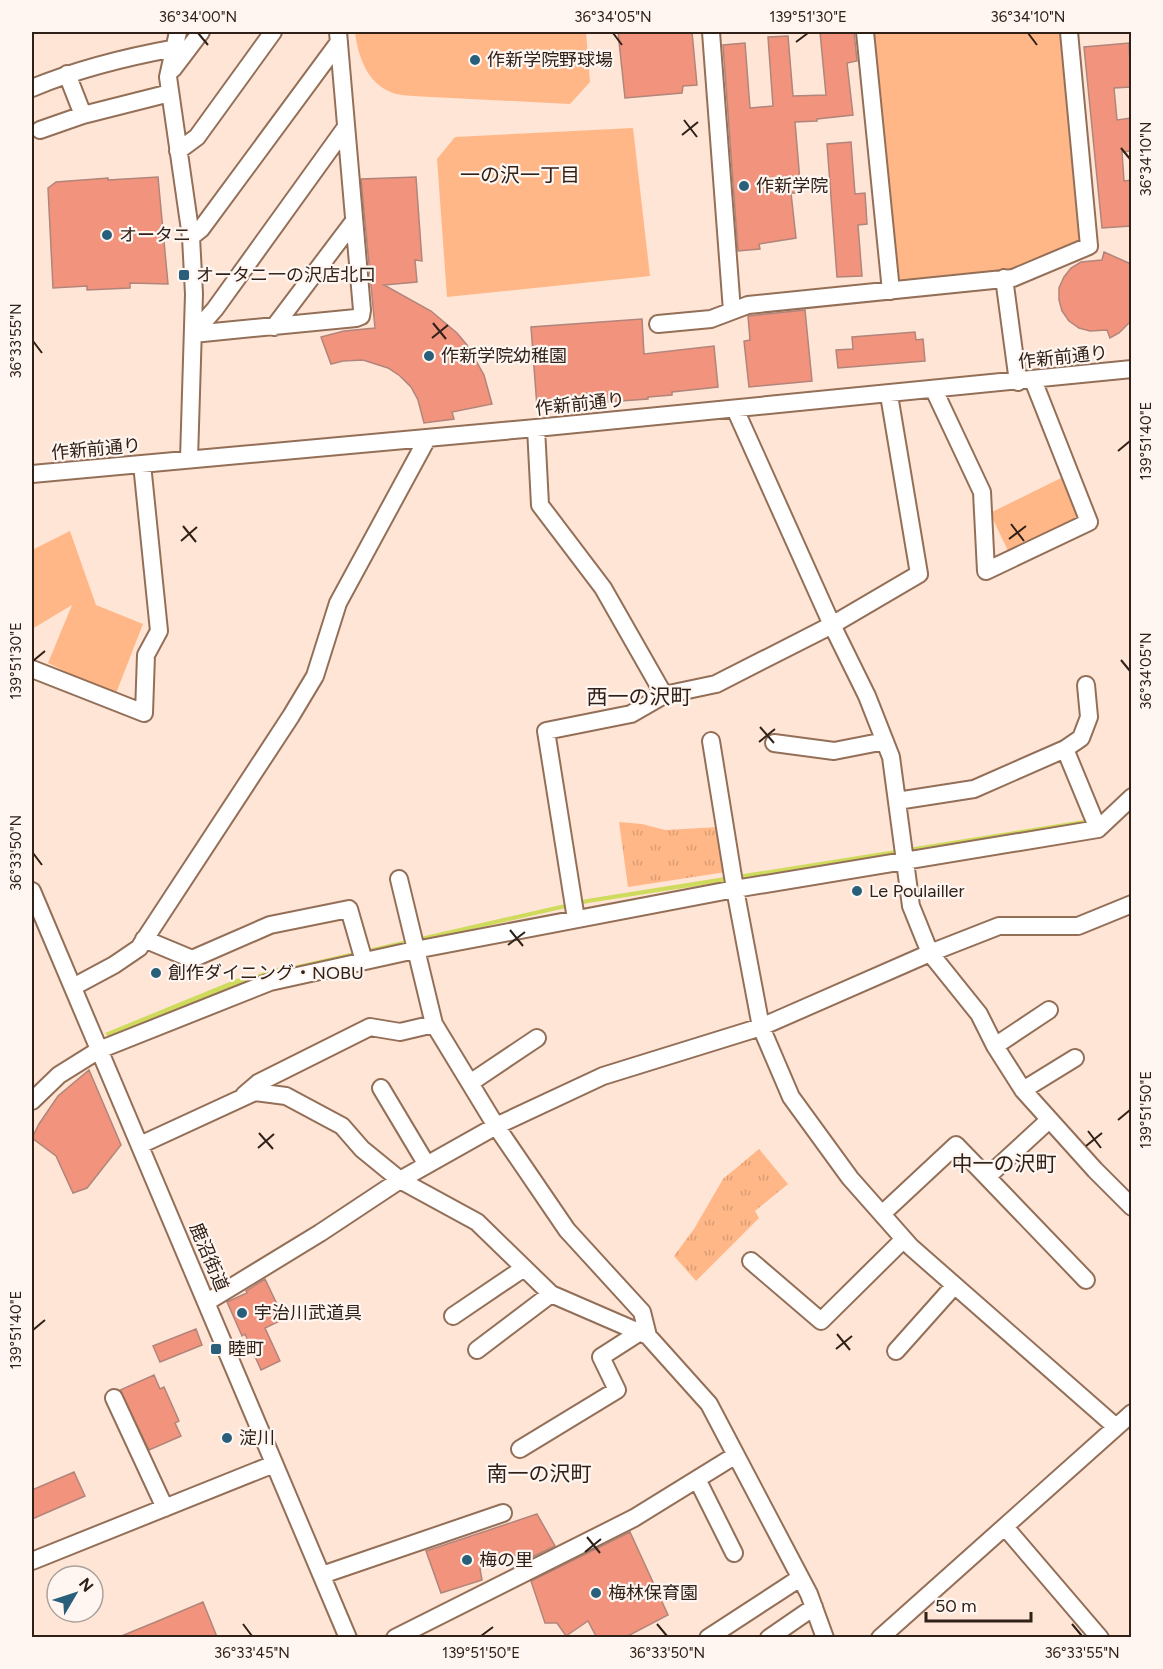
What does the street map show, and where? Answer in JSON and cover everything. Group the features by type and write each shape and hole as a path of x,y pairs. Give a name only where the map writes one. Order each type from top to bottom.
{"street":[{"path":"40,130 169,85 201,32"},
{"path":"711,32 732,311"},
{"path":"865,32 891,291"},
{"path":"658,324 711,319 748,305 1013,278 1089,246 1069,32"},
{"path":"178,151 197,137 267,34"},
{"path":"191,237 201,229 338,37"},
{"path":"193,334 361,316 338,37"},
{"path":"32,88 67,74 114,62 177,40 169,85 191,237 194,294 189,459"},
{"path":"67,74 83,115"},
{"path":"193,334 215,309 346,127"},
{"path":"274,327 354,221"},
{"path":"934,390 982,492 987,571 1089,522 1025,381 1004,278"},
{"name":"作新前通り","path":"32,474 427,439 1131,369"},
{"path":"576,919 546,731 631,714 664,695 716,684 832,625 919,574 889,394"},
{"path":"735,409 832,625 867,696 891,757 911,906 930,953 979,1014 995,1046 1023,1090 1131,1207"},
{"path":"536,428 540,505 603,588 664,695"},
{"path":"73,987 114,965 139,948 291,716 315,676 338,603 427,439"},
{"path":"32,669 144,713 146,655 159,632 142,464"},
{"path":"897,801 974,789 1065,749 1081,738 1089,717 1086,685"},
{"path":"711,741 735,889 761,1027 791,1097 850,1178 904,1239 954,1286 1116,1427"},
{"path":"774,742 834,751 885,741"},
{"path":"1065,749 1098,829"},
{"path":"32,1101 59,1076 99,1050 270,982 415,950 735,889 1098,829 1131,797"},
{"path":"399,879 434,1024 496,1126 567,1230 642,1312 644,1334"},
{"name":"鹿沼街道","path":"32,891 348,1638"},
{"path":"207,1302 320,1233 400,1180 496,1126 603,1076 761,1027 930,953 999,926 1078,926 1131,904"},
{"path":"144,939 192,959 270,925 349,909 364,961"},
{"path":"995,1046 1049,1010"},
{"path":"241,1099 258,1083 370,1027 400,1032 434,1024"},
{"path":"470,1083 537,1038"},
{"path":"1023,1090 1075,1058"},
{"path":"381,1088 427,1165"},
{"path":"140,1145 255,1092 286,1096 342,1126 362,1149 400,1180 477,1222 551,1294 644,1334 710,1404 800,1578 825,1638"},
{"path":"987,1177 1049,1120"},
{"path":"882,1214 956,1145 1086,1280"},
{"path":"751,1261 820,1321 904,1239"},
{"path":"453,1316 524,1268"},
{"path":"896,1351 954,1286"},
{"path":"477,1350 551,1294"},
{"path":"520,1449 617,1390 601,1357 644,1334"},
{"path":"114,1398 165,1508"},
{"path":"880,1638 1131,1414"},
{"path":"396,1638 634,1518 736,1455"},
{"path":"32,1561 274,1464"},
{"path":"697,1479 734,1553"},
{"path":"322,1575 503,1513"},
{"path":"1005,1527 1100,1638"},
{"path":"708,1638 800,1578"},
{"path":"769,1638 814,1607"}],"green space":[{"name":"作新学院野球場","path":"355,32 586,32 590,82 570,104 397,94 384,89 370,76 361,59"},
{"path":"874,32 1062,32 1082,239 1007,272 897,282"},
{"path":"633,128 650,276 447,297 437,159 455,137"},
{"path":"1061,478 1081,520 1010,555 990,513"},
{"path":"70,531 96,605 143,624 115,696 48,663 72,605 32,629 32,550"},
{"path":"619,822 642,824 665,830 719,827 726,872 628,887"},
{"path":"759,1149 788,1184 755,1211 759,1218 696,1281 674,1256 694,1229 723,1179"}],"shaded area":[{"path":"1090,819 1092,824 588,903 282,973 280,969 587,899"},
{"path":"249,974 252,983 110,1039 105,1033"}],"building":[{"path":"618,32 692,32 697,85 683,86 682,93 625,98"},
{"path":"820,32 854,32 857,61 847,63 853,115 795,122 801,193 791,193 796,238 759,244 760,249 738,251 723,45 745,43 750,108 773,106 768,37 788,36 793,96 826,95"},
{"path":"1129,43 1131,87 1114,88 1117,120 1131,118 1131,151 1122,152 1124,181 1131,180 1131,226 1102,228 1084,47"},
{"path":"851,142 855,194 865,193 867,224 858,225 862,276 837,277 827,144"},
{"name":"オータニ","path":"158,177 168,284 130,283 130,288 87,290 87,286 53,288 48,188 56,182"},
{"path":"416,177 422,261 415,260 417,282 384,285 431,311 457,333 467,345 484,375 492,404 452,412 454,419 424,423 418,400 411,387 400,376 388,368 363,360 331,364 321,337 344,331 375,328 361,179"},
{"path":"1104,252 1131,264 1131,321 1110,338 1107,330 1090,331 1079,328 1069,321 1062,311 1059,300 1059,288 1071,268 1081,262 1102,260"},
{"path":"805,310 812,381 749,387 744,341 750,340 748,316"},
{"path":"642,319 644,354 714,346 718,387 672,392 672,395 648,397 648,399 537,407 531,327"},
{"path":"915,332 916,340 923,339 925,361 838,368 836,350 853,349 852,337"},
{"path":"89,1070 121,1145 87,1188 73,1193 56,1156 32,1138 58,1096"},
{"path":"265,1279 284,1319 265,1328 280,1361 261,1370 227,1302 247,1293 246,1291"},
{"path":"196,1329 202,1345 160,1362 153,1346"},
{"path":"154,1375 160,1389 164,1387 179,1421 175,1423 181,1436 149,1450 120,1390"},
{"path":"74,1472 85,1496 32,1519 32,1490"},
{"name":"梅の里","path":"537,1514 555,1546 524,1561 522,1553 480,1569 482,1580 441,1593 426,1551"},
{"name":"梅林保育園","path":"630,1532 668,1615 624,1638 597,1638 588,1621 566,1636 557,1623 545,1623 531,1581"},
{"path":"203,1602 217,1637 119,1637 158,1621"}],"waterway":[{"path":"247,980 285,968"}],"place":[{"name":"作新学院野球場","path":"475,60"},
{"name":"作新学院","path":"744,186"},
{"name":"オータニ","path":"107,235"},
{"name":"オータニ一の沢店北口","path":"184,275"},
{"name":"作新学院幼稚園","path":"429,356"},
{"name":"Le Poulailler","path":"857,891"},
{"name":"創作ダイニング・NOBU","path":"156,973"},
{"name":"宇治川武道具","path":"242,1313"},
{"name":"睦町","path":"216,1349"},
{"name":"淀川","path":"227,1438"},
{"name":"梅の里","path":"467,1560"},
{"name":"梅林保育園","path":"596,1593"}],"district":[{"name":"一の沢一丁目","path":"520,175"},
{"name":"西一の沢町","path":"639,697"},
{"name":"中一の沢町","path":"1004,1164"},
{"name":"南一の沢町","path":"539,1474"}]}
